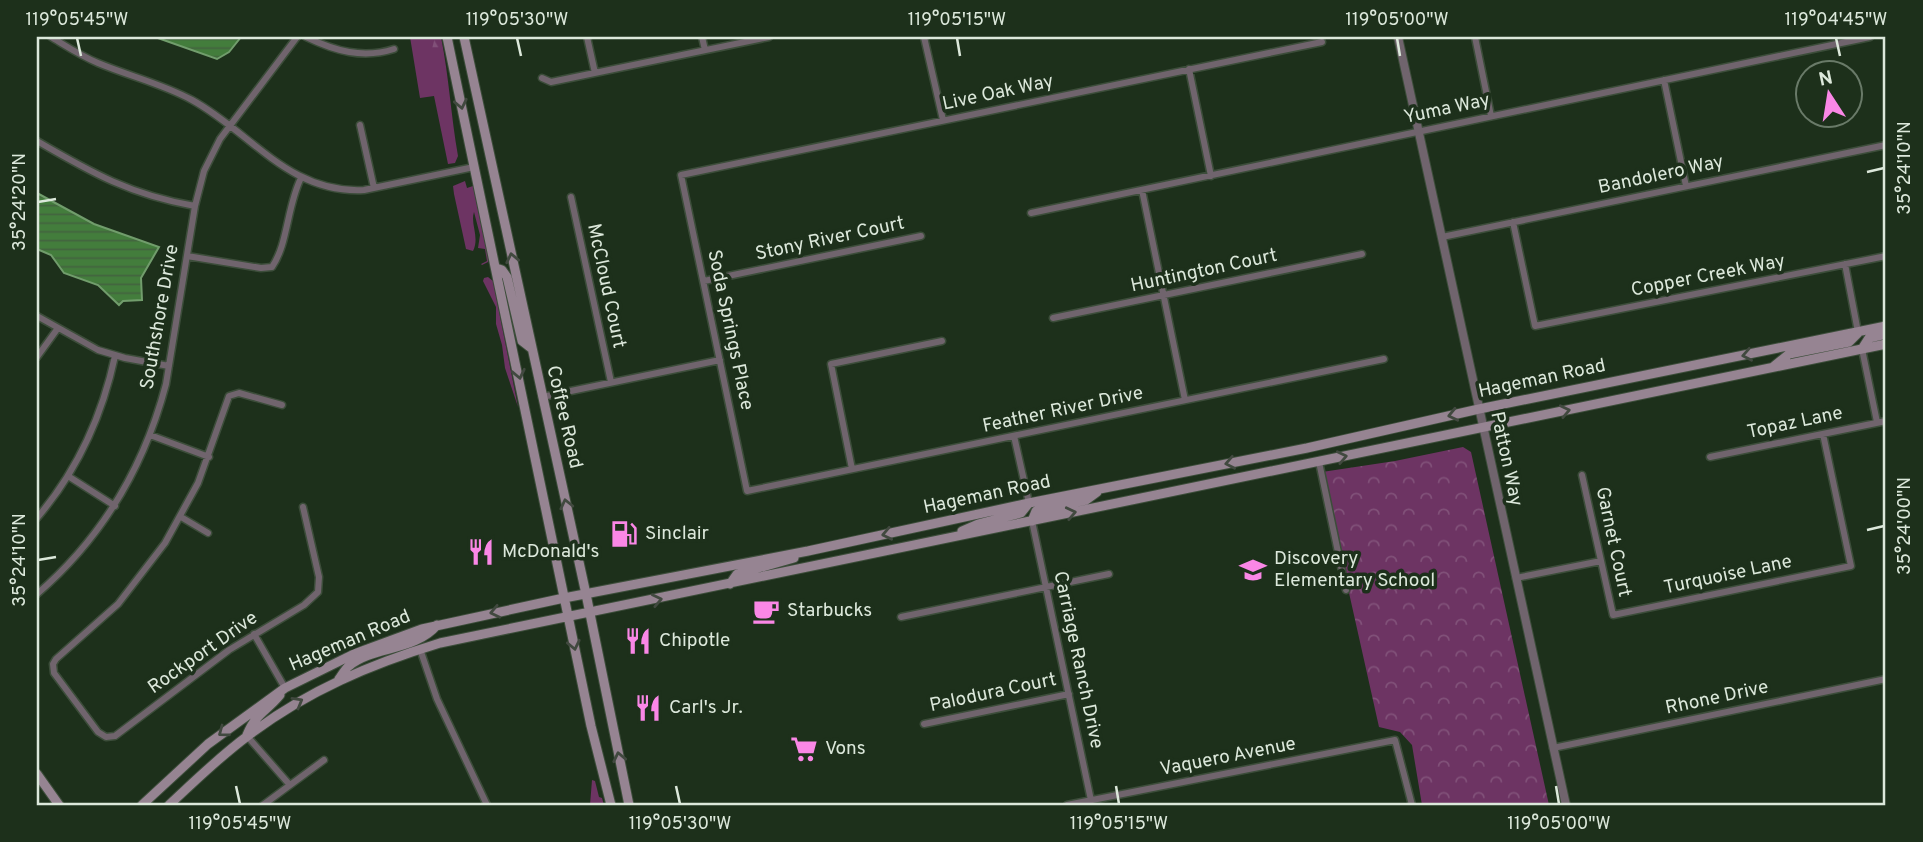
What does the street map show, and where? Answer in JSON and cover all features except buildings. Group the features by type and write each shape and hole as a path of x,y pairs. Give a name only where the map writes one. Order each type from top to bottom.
{"main road":[{"name":"Coffee Road","path":"447,37 591,726 611,805"},
{"name":"Coffee Road","path":"464,37 586,594 629,805"},
{"path":"496,268 502,270 507,277 522,341 531,348"},
{"name":"Hageman Road","path":"142,805 208,744 285,688 316,671 387,640 438,625 1307,448 1479,409 1886,326"},
{"path":"1772,368 1789,354 1849,342 1858,332"},
{"path":"1862,349 1869,338 1886,334"},
{"name":"Hageman Road","path":"169,805 247,736 293,705 338,681 396,656 440,643 1886,344"},
{"path":"1032,522 1036,511 1086,500 1101,489"},
{"path":"944,538 978,524 1021,513 1029,503"},
{"path":"730,584 737,573 787,562 808,551"},
{"path":"338,681 348,666 424,638 438,625"},
{"path":"247,736 254,719 272,704 285,688"},
{"path":"37,774 59,805"}],"street":[{"path":"51,37 96,62 192,100 301,178 336,190 364,190 474,167"},
{"name":"Southshore Drive","path":"37,594 72,561 115,506 141,459 169,366 195,206 204,171 229,126 297,37"},
{"path":"306,37 333,48 366,55 394,49"},
{"path":"587,37 595,73"},
{"path":"702,37 705,50"},
{"path":"542,78 551,82 769,37"},
{"path":"924,37 943,120"},
{"name":"Patton Way","path":"1398,37 1566,805"},
{"path":"1475,37 1491,116"},
{"name":"Yuma Way","path":"1031,213 1871,37"},
{"name":"Live Oak Way","path":"681,175 1322,42"},
{"path":"1189,69 1211,176"},
{"path":"1664,80 1686,186"},
{"path":"360,125 374,188"},
{"path":"37,141 88,171 128,190 195,206"},
{"name":"Bandolero Way","path":"1442,237 1886,145"},
{"name":"Soda Springs Place","path":"681,175 747,491"},
{"path":"187,256 261,268 272,267 278,258 288,212 301,178"},
{"path":"1142,190 1185,400"},
{"name":"McCloud Court","path":"570,197 611,382"},
{"name":"Copper Creek Way","path":"1513,222 1535,326 1886,256"},
{"name":"Stony River Court","path":"704,281 921,236"},
{"name":"Huntington Court","path":"1053,318 1362,254"},
{"path":"1844,264 1858,332"},
{"path":"37,316 81,342 115,356 169,366"},
{"path":"37,357 58,328"},
{"path":"852,469 831,364 943,341"},
{"path":"1862,349 1877,422"},
{"path":"37,517 68,476 97,420 115,356"},
{"name":"Feather River Drive","path":"747,491 1384,359"},
{"path":"542,397 720,360"},
{"path":"208,533 181,517 209,457 229,396 239,393 282,405"},
{"name":"Topaz Lane","path":"1710,457 1886,421"},
{"name":"Turquoise Lane","path":"1613,615 1851,566 1823,434"},
{"path":"150,435 209,457"},
{"path":"1014,436 1029,503"},
{"path":"1319,462 1346,590"},
{"name":"Garnet Court","path":"1582,475 1613,615"},
{"path":"68,476 115,506"},
{"name":"Rockport Drive","path":"181,517 133,587 53,664 54,673 98,732 106,737 114,736 204,668 254,634 304,606 318,592 319,577 303,507"},
{"name":"Carriage Ranch Drive","path":"1032,522 1092,803"},
{"path":"1516,578 1601,561"},
{"path":"901,617 1109,574"},
{"path":"254,634 285,688"},
{"path":"420,649 437,699 487,805"},
{"name":"Rhone Drive","path":"1553,748 1886,679"},
{"name":"Palodura Court","path":"924,724 1069,694"},
{"path":"247,736 289,784"},
{"name":"Vaquero Avenue","path":"1067,805 1092,803 1395,740 1412,805"},
{"path":"263,805 324,760"}],"green space":[{"path":"410,37 441,37 458,156 455,163 448,164 434,96 420,98"},
{"path":"435,37 441,37 434,73 431,53"},
{"path":"465,181 467,188 473,186 488,257 488,262 482,265 487,261 485,249 478,248 480,235 474,212 476,241 473,251 466,249 454,194 453,186"},
{"path":"488,277 493,281 518,407 505,368 496,324 496,307 483,281"},
{"path":"1463,447 1471,452 1549,805 1422,805 1412,745 1400,732 1379,727 1322,472"},
{"path":"592,780 595,781 604,805 590,805"}],"shaded area":[{"path":"155,37 241,37 229,52 217,59"},
{"path":"37,193 94,224 159,247 141,278 142,300 123,301 119,305 98,285 64,273 51,255 37,249"}],"place":[{"name":"Sinclair","path":"624,534"},
{"name":"McDonald's","path":"481,552"},
{"name":"Discovery Elementary School","path":"1253,570"},
{"name":"Starbucks","path":"766,611"},
{"name":"Chipotle","path":"638,641"},
{"name":"Carl's Jr.","path":"648,708"},
{"name":"Vons","path":"804,749"}]}
